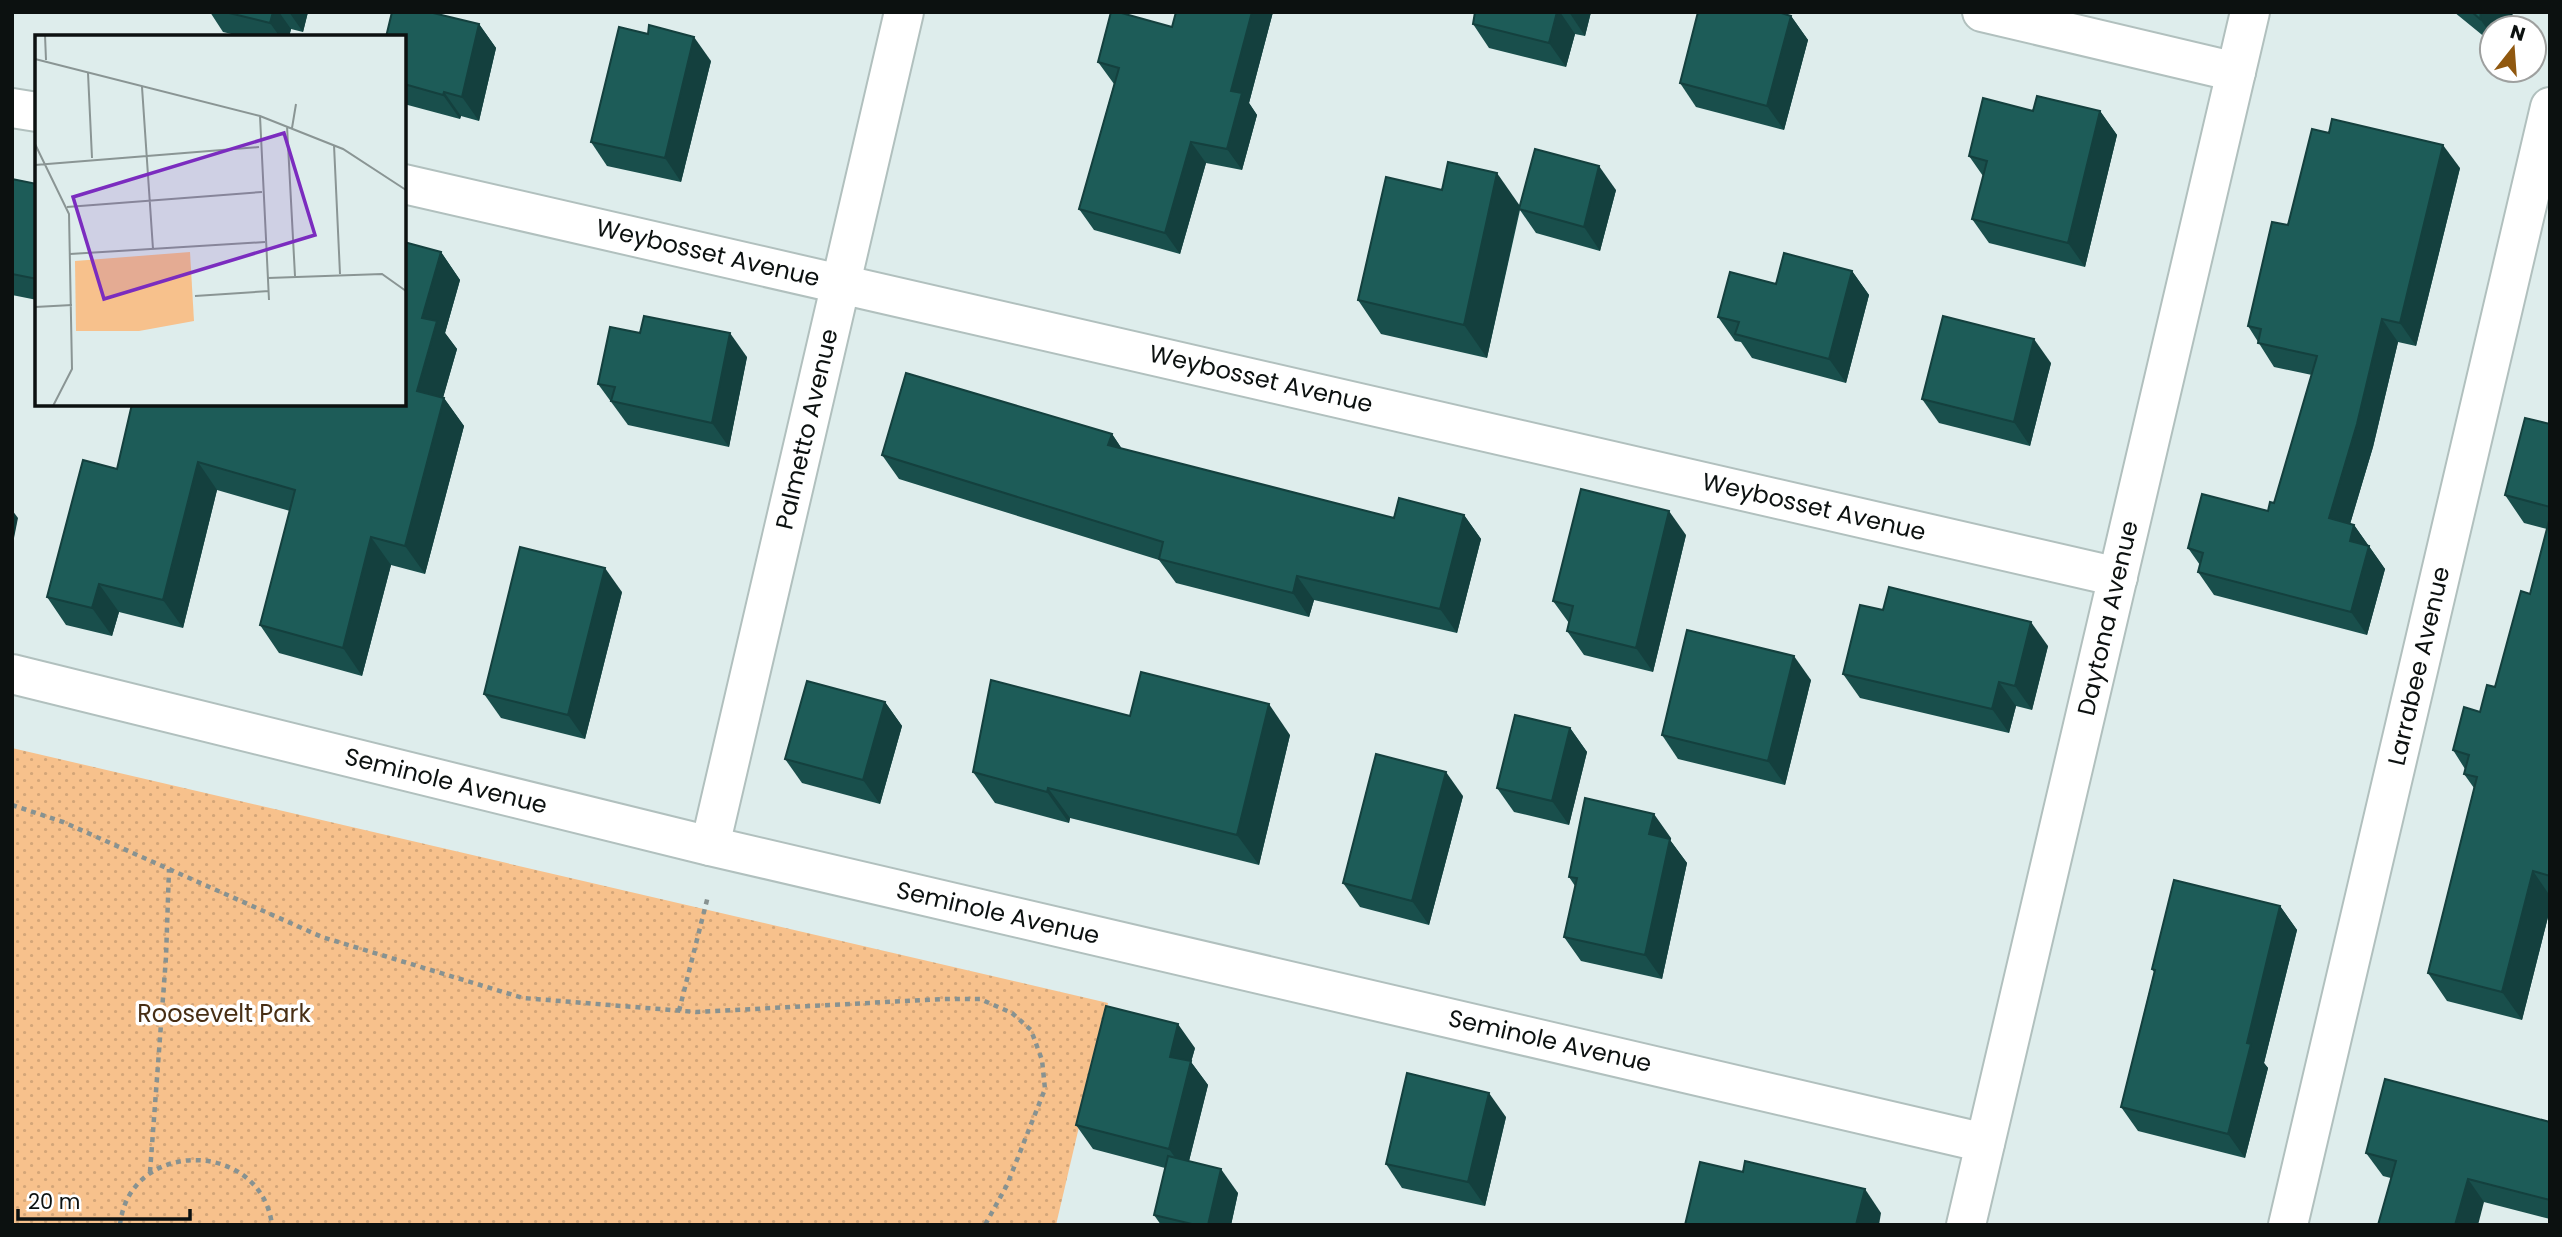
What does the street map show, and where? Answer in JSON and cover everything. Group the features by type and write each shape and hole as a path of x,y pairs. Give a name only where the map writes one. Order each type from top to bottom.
{"street":[{"name":"Palmetto Avenue","path":"715,847 904,12"},
{"path":"1982,12 2236,72"},
{"name":"Daytona Avenue","path":"1966,1225 2250,12"},
{"name":"Larrabee Avenue","path":"2288,1225 2550,107"},
{"path":"12,108 35,112"},
{"name":"Weybosset Avenue","path":"406,184 2118,577"},
{"name":"Seminole Avenue","path":"12,674 715,847 1985,1143"}],"path":[{"path":"12,805 63,822 322,937 523,998 679,1011 980,999 1012,1013 1031,1030 1042,1060 1045,1089 1007,1185 985,1225"},
{"path":"679,1011 715,847"},
{"path":"150,1172 166,957 169,869"},
{"path":"120,1225 121,1215 132,1192 150,1172 172,1162 197,1158 221,1163 243,1174 260,1193 272,1225"}],"green space":[{"name":"Roosevelt Park","path":"12,748 1108,1003 1056,1225 12,1225"}],"building":[{"path":"225,12 273,12 270,23"},
{"path":"392,12 429,12 479,24 462,97 444,92 443,95 406,85 406,35 386,35"},
{"path":"1111,12 1172,27 1176,12 1252,12 1231,91 1242,93 1227,149 1191,142 1165,233 1079,209 1119,68 1098,62"},
{"path":"1475,12 1557,12 1549,43 1473,24"},
{"path":"1698,12 1778,12 1791,16 1767,106 1680,83"},
{"path":"649,25 694,37 665,158 591,142 619,27 648,34"},
{"path":"2037,96 2100,111 2068,243 1972,219 1987,161 1969,156 1983,98 2033,111"},
{"path":"2332,119 2443,145 2400,323 2382,319 2357,424 2329,518 2354,525 2350,541 2369,546 2351,612 2198,572 2203,553 2188,548 2202,494 2268,511 2270,502 2274,503 2317,356 2258,343 2261,329 2248,326 2272,222 2288,225 2312,129 2329,133"},
{"path":"1535,149 1599,166 1584,227 1519,209"},
{"path":"1448,162 1497,173 1464,325 1358,300 1386,177 1442,190"},
{"path":"12,179 35,184 35,279 12,274"},
{"path":"406,243 441,252 422,318 437,321 417,391 444,398 405,546 371,537 343,648 260,625 295,490 198,462 163,600 99,584 92,608 47,597 83,460 117,469 132,406 406,406"},
{"path":"1784,253 1852,271 1829,359 1735,334 1739,322 1718,317 1730,272 1776,284"},
{"path":"644,316 730,333 712,423 611,401 615,387 598,384 610,327 640,333"},
{"path":"1943,316 2034,339 2014,422 1922,399"},
{"path":"906,373 1112,434 1108,445 1394,518 1399,498 1464,515 1440,609 1297,576 1293,593 1159,559 1163,542 882,455"},
{"path":"2525,418 2550,424 2550,507 2505,495"},
{"path":"1581,489 1669,511 1636,648 1567,631 1573,606 1553,601"},
{"path":"2550,517 2550,876 2533,871 2502,992 2428,973 2477,777 2464,774 2469,755 2453,750 2464,707 2480,712 2487,685 2495,687 2521,591 2530,594"},
{"path":"520,547 605,568 568,715 484,694"},
{"path":"1889,587 2031,622 2015,686 1999,682 1992,709 1843,674 1860,605 1883,610"},
{"path":"1687,630 1794,656 1768,761 1662,735"},
{"path":"1141,672 1269,704 1237,835 1048,788 1047,792 973,772 991,680 1130,716"},
{"path":"807,681 885,702 863,780 785,759"},
{"path":"1515,715 1570,728 1552,801 1497,788"},
{"path":"1376,754 1446,772 1412,901 1343,883"},
{"path":"1585,798 1654,814 1649,834 1670,839 1645,955 1564,937 1577,878 1569,877"},
{"path":"2174,880 2280,906 2247,1043 2251,1044 2228,1134 2121,1107"},
{"path":"1106,1006 1178,1024 1170,1057 1191,1061 1169,1149 1076,1125"},
{"path":"1407,1073 1489,1093 1468,1182 1386,1164"},
{"path":"2385,1079 2550,1122 2550,1200 2468,1179 2455,1225 2378,1225 2396,1161 2366,1153"},
{"path":"1168,1156 1221,1169 1208,1225 1196,1225 1154,1215"},
{"path":"1745,1161 1865,1189 1856,1225 1685,1225 1700,1162 1743,1172"}]}
